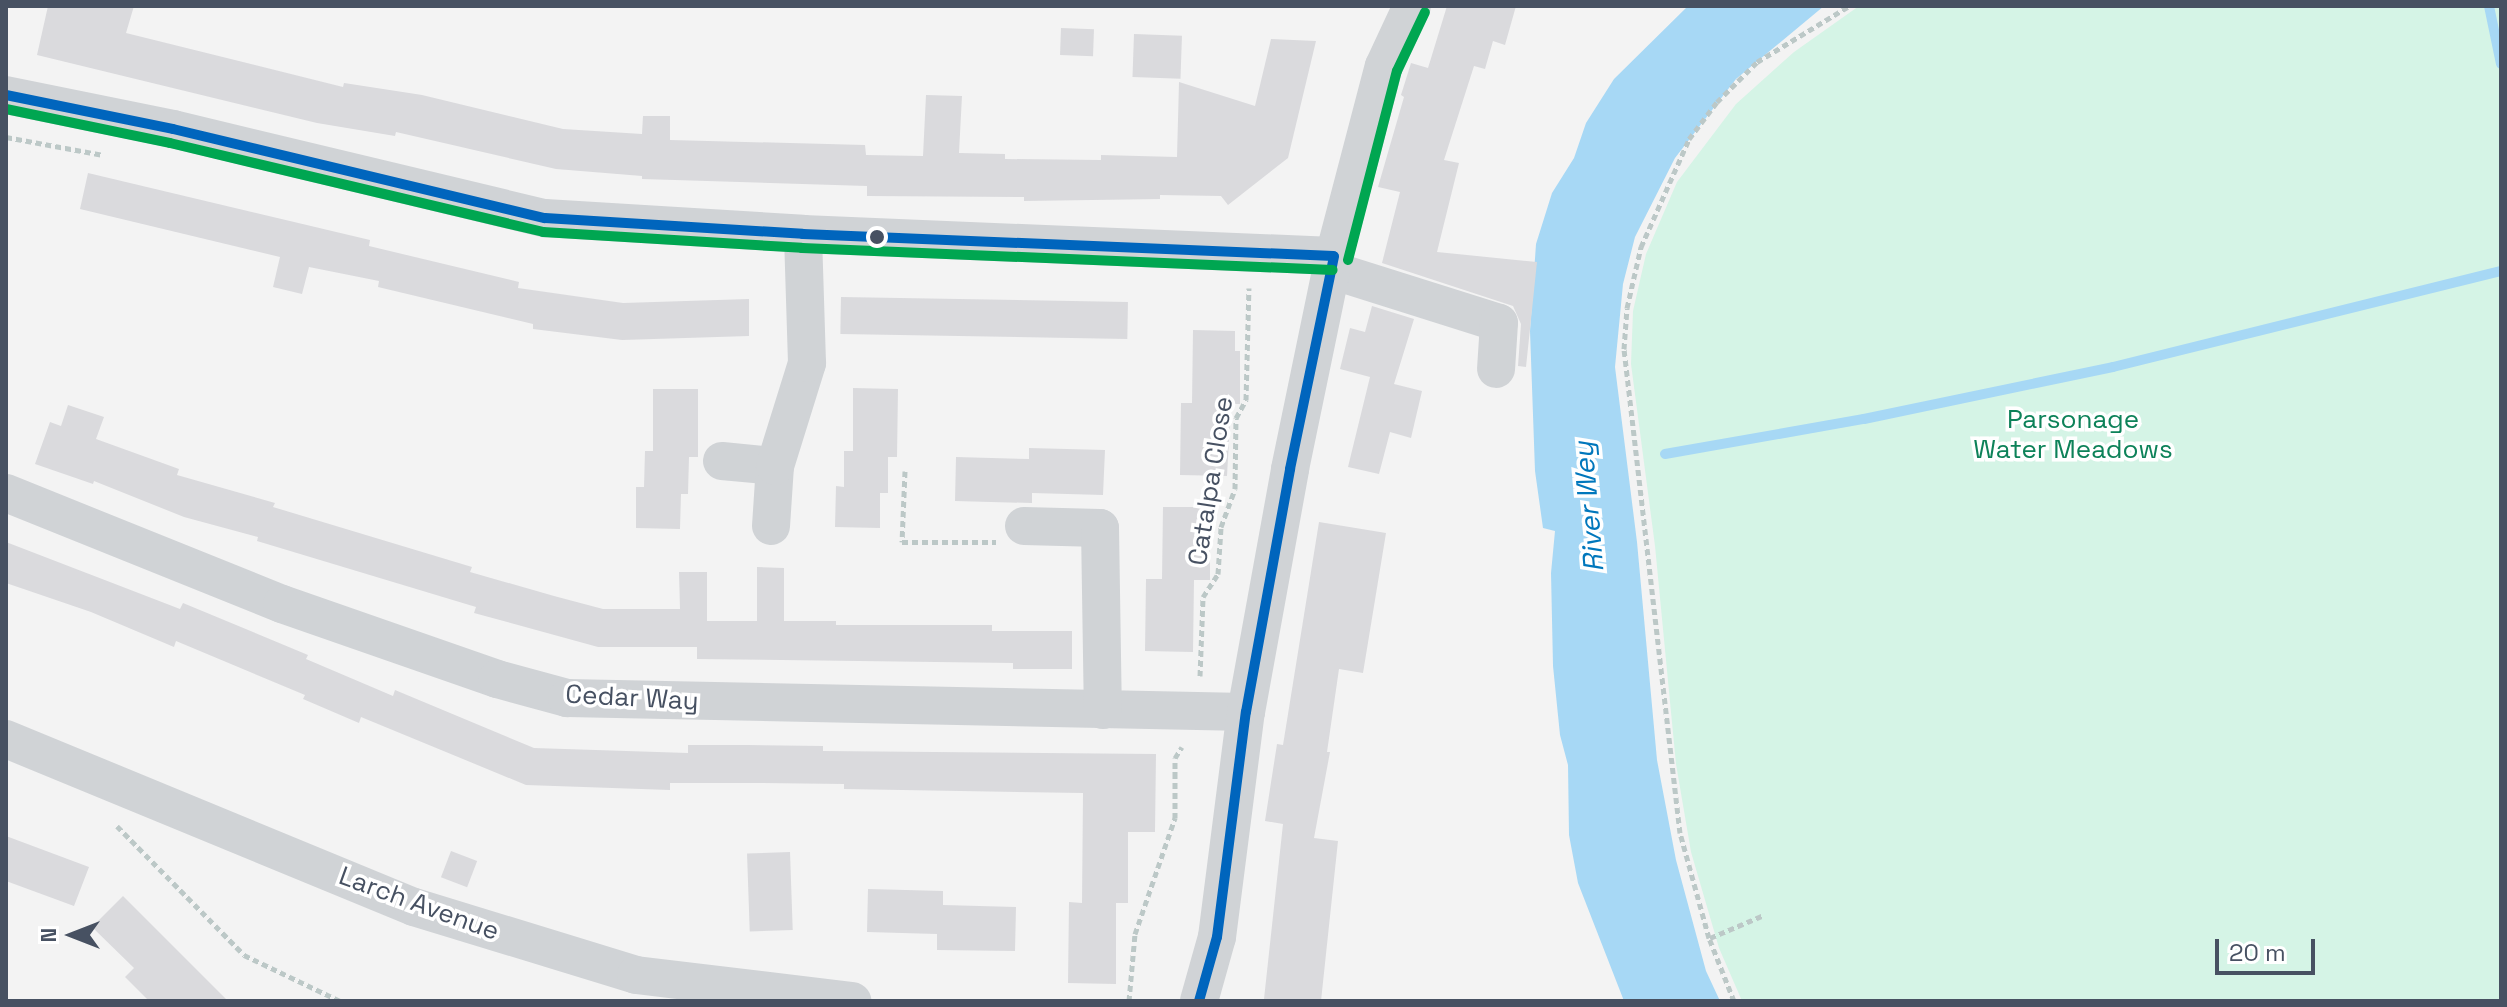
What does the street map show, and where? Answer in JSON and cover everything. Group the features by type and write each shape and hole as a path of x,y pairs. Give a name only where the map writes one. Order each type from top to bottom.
{"street":[{"path":"1199,1001 1217,937 1246,712 1290,469 1333,263 1384,66 1412,6"},
{"path":"6,95 173,129 545,218 803,234 1250,252 1333,263 1499,323 1496,369"},
{"path":"771,526 775,466 807,363 803,234"},
{"path":"722,461 775,466"},
{"name":"Cedar Way","path":"6,493 282,604 497,679 567,698 1246,712"},
{"path":"1024,526 1100,528 1103,710"},
{"name":"Larch Avenue","path":"6,739 445,916 636,975 852,1001"}],"path":[{"path":"1734,1001 1709,938 1680,833 1624,349 1627,308 1641,247 1689,139 1717,102 1757,62 1849,6"},
{"name":"Catalpa Close","path":"1129,1001 1135,934 1175,818 1175,758 1188,738 1199,686 1203,597 1218,574 1221,527 1235,489 1236,418 1246,400 1250,252"},
{"path":"905,471 902,542 995,543 1024,526"},
{"path":"114,823 244,955 340,1001"},
{"path":"1709,938 1764,915"}],"green space":[{"name":"Parsonage Water Meadows","path":"1859,6 2501,6 2501,1001 1742,1001 1719,948 1691,852 1676,764 1655,546 1631,364 1633,311 1646,254 1677,182 1736,104 1794,52"}],"water":[{"name":"River Wey","path":"1688,6 1824,6 1736,79 1675,158 1635,237 1623,284 1615,367 1637,542 1657,760 1676,860 1706,971 1720,1001 1624,1001 1578,883 1569,835 1568,765 1560,735 1553,666 1551,573 1555,531 1543,528 1535,471 1530,331 1536,244 1552,193 1574,158 1586,123 1614,79"}],"building":[{"path":"48,6 134,6 126,33 343,87 344,83 422,95 563,129 642,134 643,116 670,116 670,140 865,145 866,155 923,156 926,95 962,96 959,153 1005,154 1005,159 1101,160 1101,155 1177,157 1179,82 1255,106 1271,39 1316,41 1288,158 1228,205 1221,196 1160,195 1160,199 1024,201 1024,197 867,196 867,186 642,179 642,176 556,169 396,132 395,136 317,123 37,55"},
{"path":"1447,6 1516,6 1505,45 1493,41 1485,69 1474,66 1444,160 1459,163 1437,252 1537,262 1526,367 1518,366 1521,324 1513,306 1382,263 1400,192 1378,187 1404,97 1401,95 1411,63 1428,68"},
{"path":"1061,28 1094,29 1093,56 1060,55"},
{"path":"1134,34 1182,36 1180,79 1132,77"},
{"path":"88,173 370,240 369,246 519,282 518,288 623,303 749,299 749,336 622,340 533,329 533,324 378,287 379,281 309,267 302,294 273,287 280,257 80,209"},
{"path":"841,297 1128,302 1127,339 840,334"},
{"path":"1372,306 1414,319 1394,384 1422,391 1411,438 1390,432 1379,474 1348,467 1370,377 1340,369 1350,328 1365,332"},
{"path":"1193,330 1235,331 1235,351 1240,351 1240,404 1231,404 1227,476 1180,475 1181,403 1192,403"},
{"path":"853,388 898,389 897,457 888,457 888,493 880,493 880,528 835,527 836,486 844,487 844,451 853,451"},
{"path":"653,389 698,389 698,457 689,457 688,494 681,494 680,529 636,528 636,487 644,487 645,451 653,451"},
{"path":"68,405 104,417 96,439 179,469 177,475 275,503 273,507 472,567 470,572 603,609 680,609 679,572 707,572 707,621 757,621 757,567 784,568 784,621 836,621 836,625 992,625 992,631 1072,631 1072,669 1013,669 1013,663 697,659 697,647 598,647 474,613 476,607 257,541 258,537 184,517 94,481 93,484 35,464 50,422 61,426"},
{"path":"1029,448 1105,450 1103,495 1032,493 1032,503 955,501 956,457 1029,459"},
{"path":"1163,507 1204,507 1204,527 1210,527 1210,580 1194,580 1193,652 1145,651 1146,579 1162,579"},
{"path":"1319,522 1386,533 1363,673 1339,669 1327,752 1330,752 1314,838 1338,841 1321,1001 1264,999 1283,824 1265,821 1277,744 1283,745"},
{"path":"6,542 180,609 183,603 308,655 306,659 393,696 395,690 534,748 688,753 688,745 748,745 823,746 823,751 1156,754 1155,832 1128,832 1128,903 1116,903 1116,984 1068,983 1069,902 1082,903 1083,793 844,789 844,784 670,783 670,790 526,785 361,717 359,723 303,699 305,695 176,641 174,647 91,612 6,583"},
{"path":"6,836 89,867 74,906 6,881"},
{"path":"451,851 477,861 467,887 441,877"},
{"path":"790,852 793,930 750,931 747,854"},
{"path":"868,889 943,891 943,905 1016,907 1015,951 937,950 937,934 867,932"},
{"path":"123,896 228,1001 149,1001 125,977 134,968 92,927"}],"waterway":[{"path":"2489,6 2501,64"},
{"path":"1665,454 1864,419 2113,367 2501,271"}],"transit line":[{"path":"1348,260 1397,71 1425,12"},
{"path":"6,95 173,129 545,218 803,234 1334,256"},
{"path":"6,109 170,143 543,232 802,248 1333,270"},
{"path":"1199,1001 1217,937 1246,712 1290,469 1334,256"}]}
